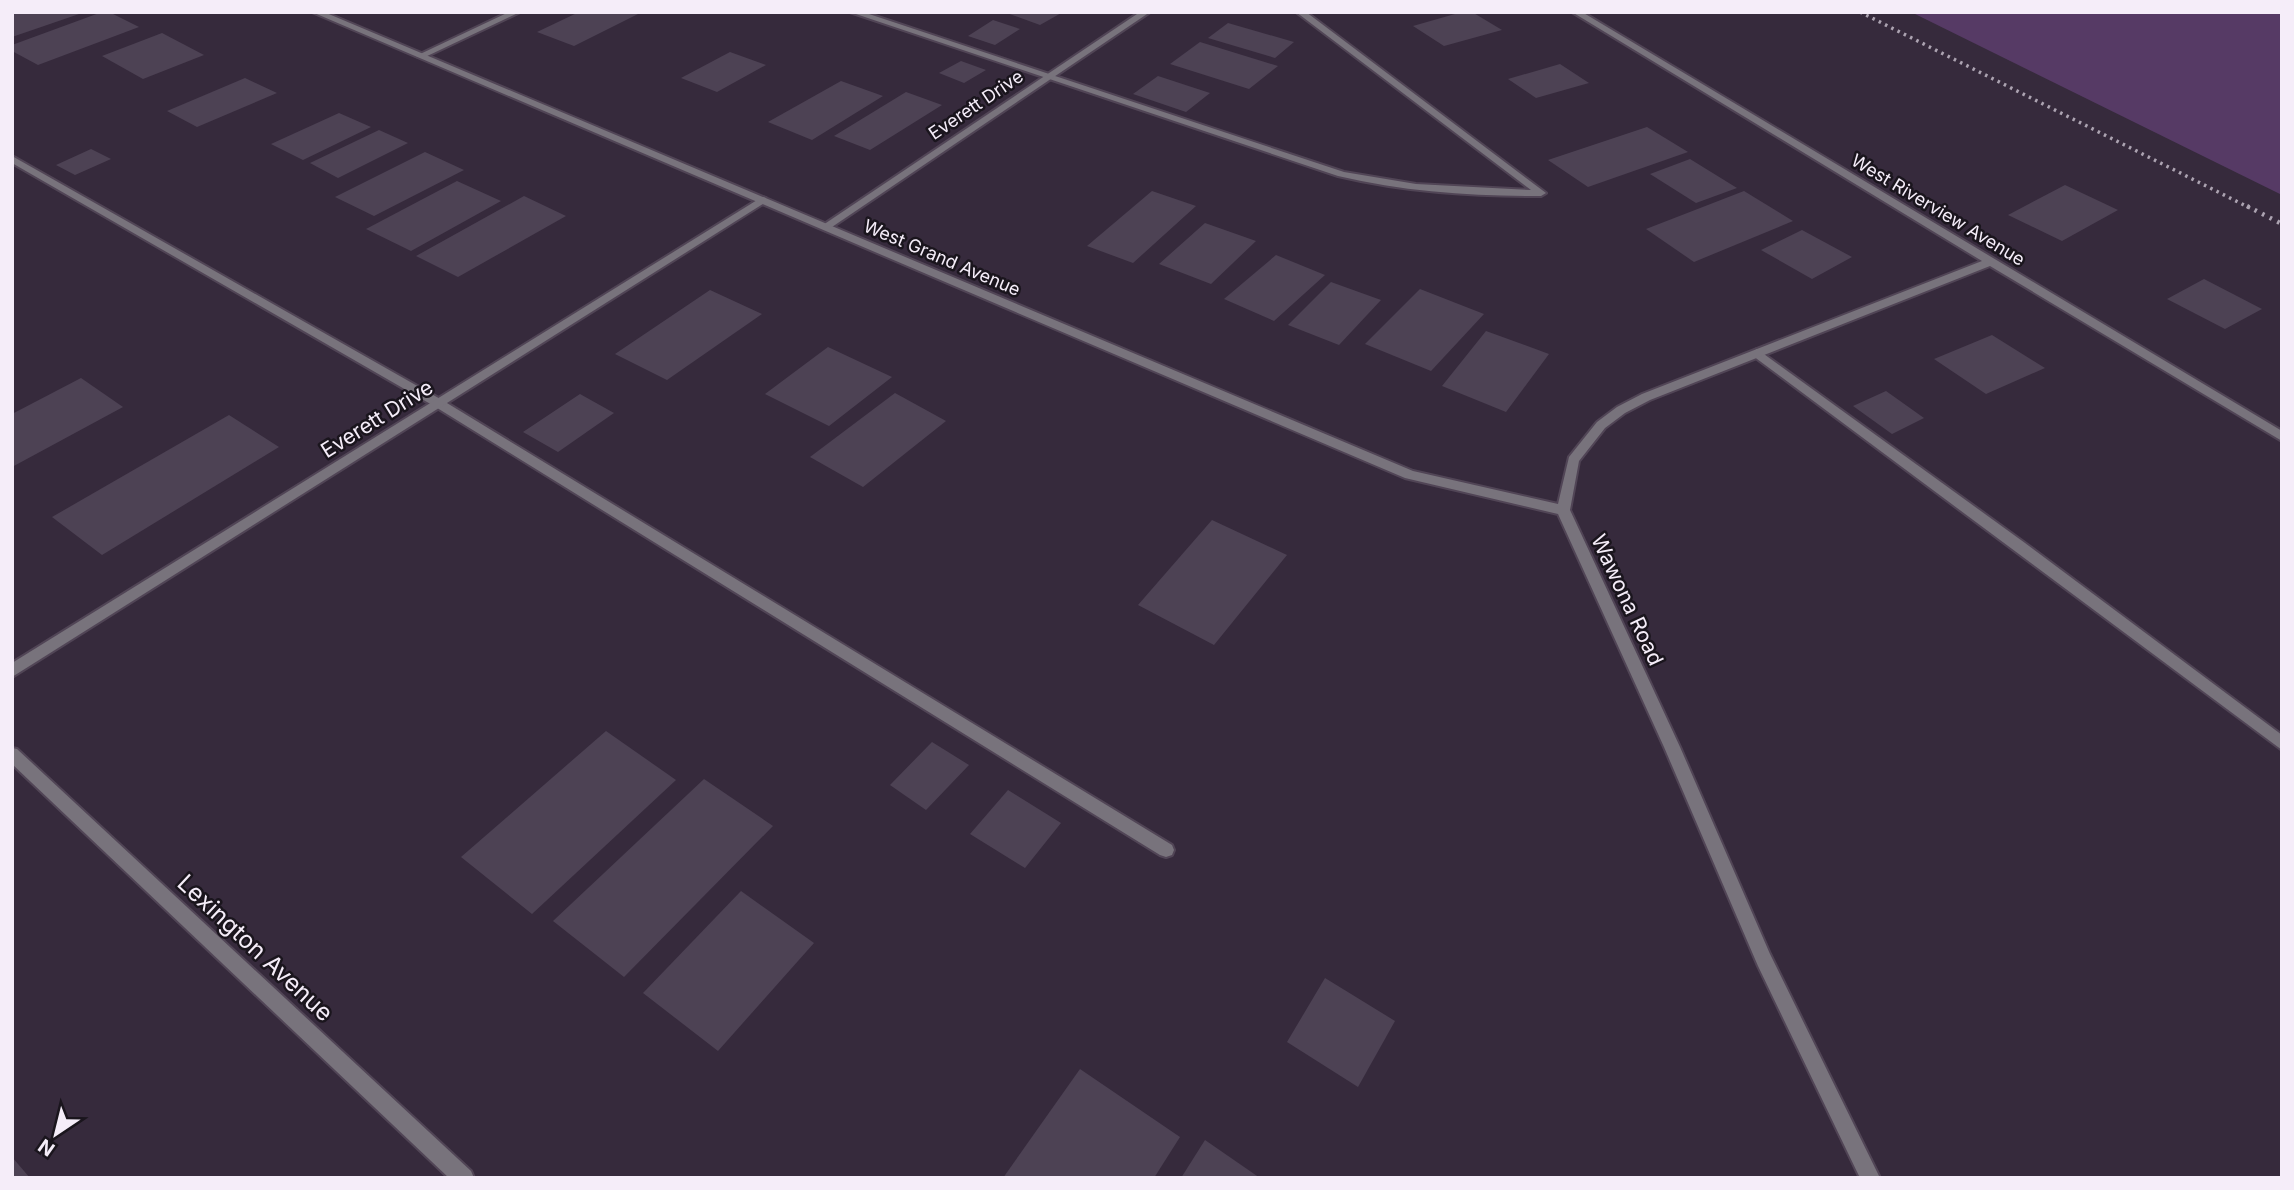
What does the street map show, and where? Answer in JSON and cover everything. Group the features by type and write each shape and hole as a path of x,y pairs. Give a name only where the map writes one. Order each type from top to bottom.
{"street":[{"name":"West Grand Avenue","path":"316,12 1410,475 1563,510"},
{"path":"420,56 516,12"},
{"path":"854,12 1341,174 1391,186 1462,194 1541,193 1300,12"},
{"name":"Everett Drive","path":"825,227 1146,12"},
{"name":"West Riverview Avenue","path":"1576,12 2282,437"},
{"path":"12,159 438,403 1167,850"},
{"name":"Everett Drive","path":"12,671 762,200"},
{"path":"1563,510 1573,460 1601,425 1621,410 1646,397 1990,262"},
{"path":"1757,353 2020,546 2282,744"},
{"name":"Wawona Road","path":"1563,510 1672,747 1764,960 1870,1178"},
{"name":"Lexington Avenue","path":"12,754 464,1178"}],"shaded area":[{"path":"1911,12 2282,12 2282,195"}],"building":[{"path":"12,12 82,12 82,13 12,37"},
{"path":"102,12 109,12 139,27 38,65 12,51 12,45"},
{"path":"579,12 642,12 574,46 537,32"},
{"path":"1004,12 1063,12 1040,25"},
{"path":"1462,12 1472,12 1502,30 1444,46 1413,26"},
{"path":"993,20 1020,29 995,45 968,36"},
{"path":"1228,23 1294,42 1275,58 1208,38"},
{"path":"162,33 204,55 143,79 102,56"},
{"path":"1200,42 1278,66 1249,89 1170,64"},
{"path":"730,52 766,65 717,92 681,78"},
{"path":"961,61 986,70 964,83 939,73"},
{"path":"1560,64 1589,83 1536,98 1508,79"},
{"path":"1158,76 1210,93 1186,112 1133,94"},
{"path":"245,78 277,93 197,127 167,111"},
{"path":"841,81 883,96 812,140 768,122"},
{"path":"906,92 942,105 870,150 834,136"},
{"path":"339,113 371,127 303,160 271,144"},
{"path":"1647,127 1688,152 1588,187 1548,160"},
{"path":"379,130 408,143 338,178 310,163"},
{"path":"91,149 111,159 75,175 56,165"},
{"path":"425,152 464,170 374,216 335,197"},
{"path":"1690,159 1737,188 1696,203 1650,174"},
{"path":"457,181 501,201 411,251 366,229"},
{"path":"2065,185 2118,210 2062,241 2008,215"},
{"path":"1152,191 1196,206 1133,263 1087,246"},
{"path":"1744,191 1793,221 1694,262 1646,229"},
{"path":"524,196 566,216 458,277 416,256"},
{"path":"1205,223 1256,241 1211,284 1159,264"},
{"path":"1802,230 1852,257 1812,279 1761,250"},
{"path":"1276,255 1325,275 1274,321 1224,299"},
{"path":"2204,279 2262,309 2225,329 2167,299"},
{"path":"1331,282 1381,300 1339,345 1288,325"},
{"path":"1420,289 1484,314 1431,371 1365,344"},
{"path":"710,290 762,314 667,380 615,354"},
{"path":"1486,331 1549,354 1506,412 1442,386"},
{"path":"1992,335 2045,368 1986,394 1934,359"},
{"path":"828,347 892,377 829,426 765,394"},
{"path":"81,378 123,407 12,467 12,414"},
{"path":"1886,391 1924,418 1892,434 1853,406"},
{"path":"895,393 946,421 863,487 810,457"},
{"path":"580,394 614,413 558,452 523,432"},
{"path":"229,415 279,447 102,555 52,517"},
{"path":"1212,520 1287,555 1214,645 1138,605"},
{"path":"606,731 676,780 532,914 461,857"},
{"path":"932,742 969,765 926,810 890,785"},
{"path":"704,779 773,826 624,977 553,921"},
{"path":"1008,790 1061,823 1025,868 970,834"},
{"path":"741,891 814,943 718,1051 643,993"},
{"path":"1325,978 1395,1021 1358,1087 1287,1042"},
{"path":"1080,1069 1180,1137 1154,1178 1003,1178"},
{"path":"1205,1140 1260,1178 1181,1178"},
{"path":"12,1157 30,1178 12,1178"}],"railway":[{"path":"1860,12 2250,208"},
{"path":"2247,206 2282,224"}]}
